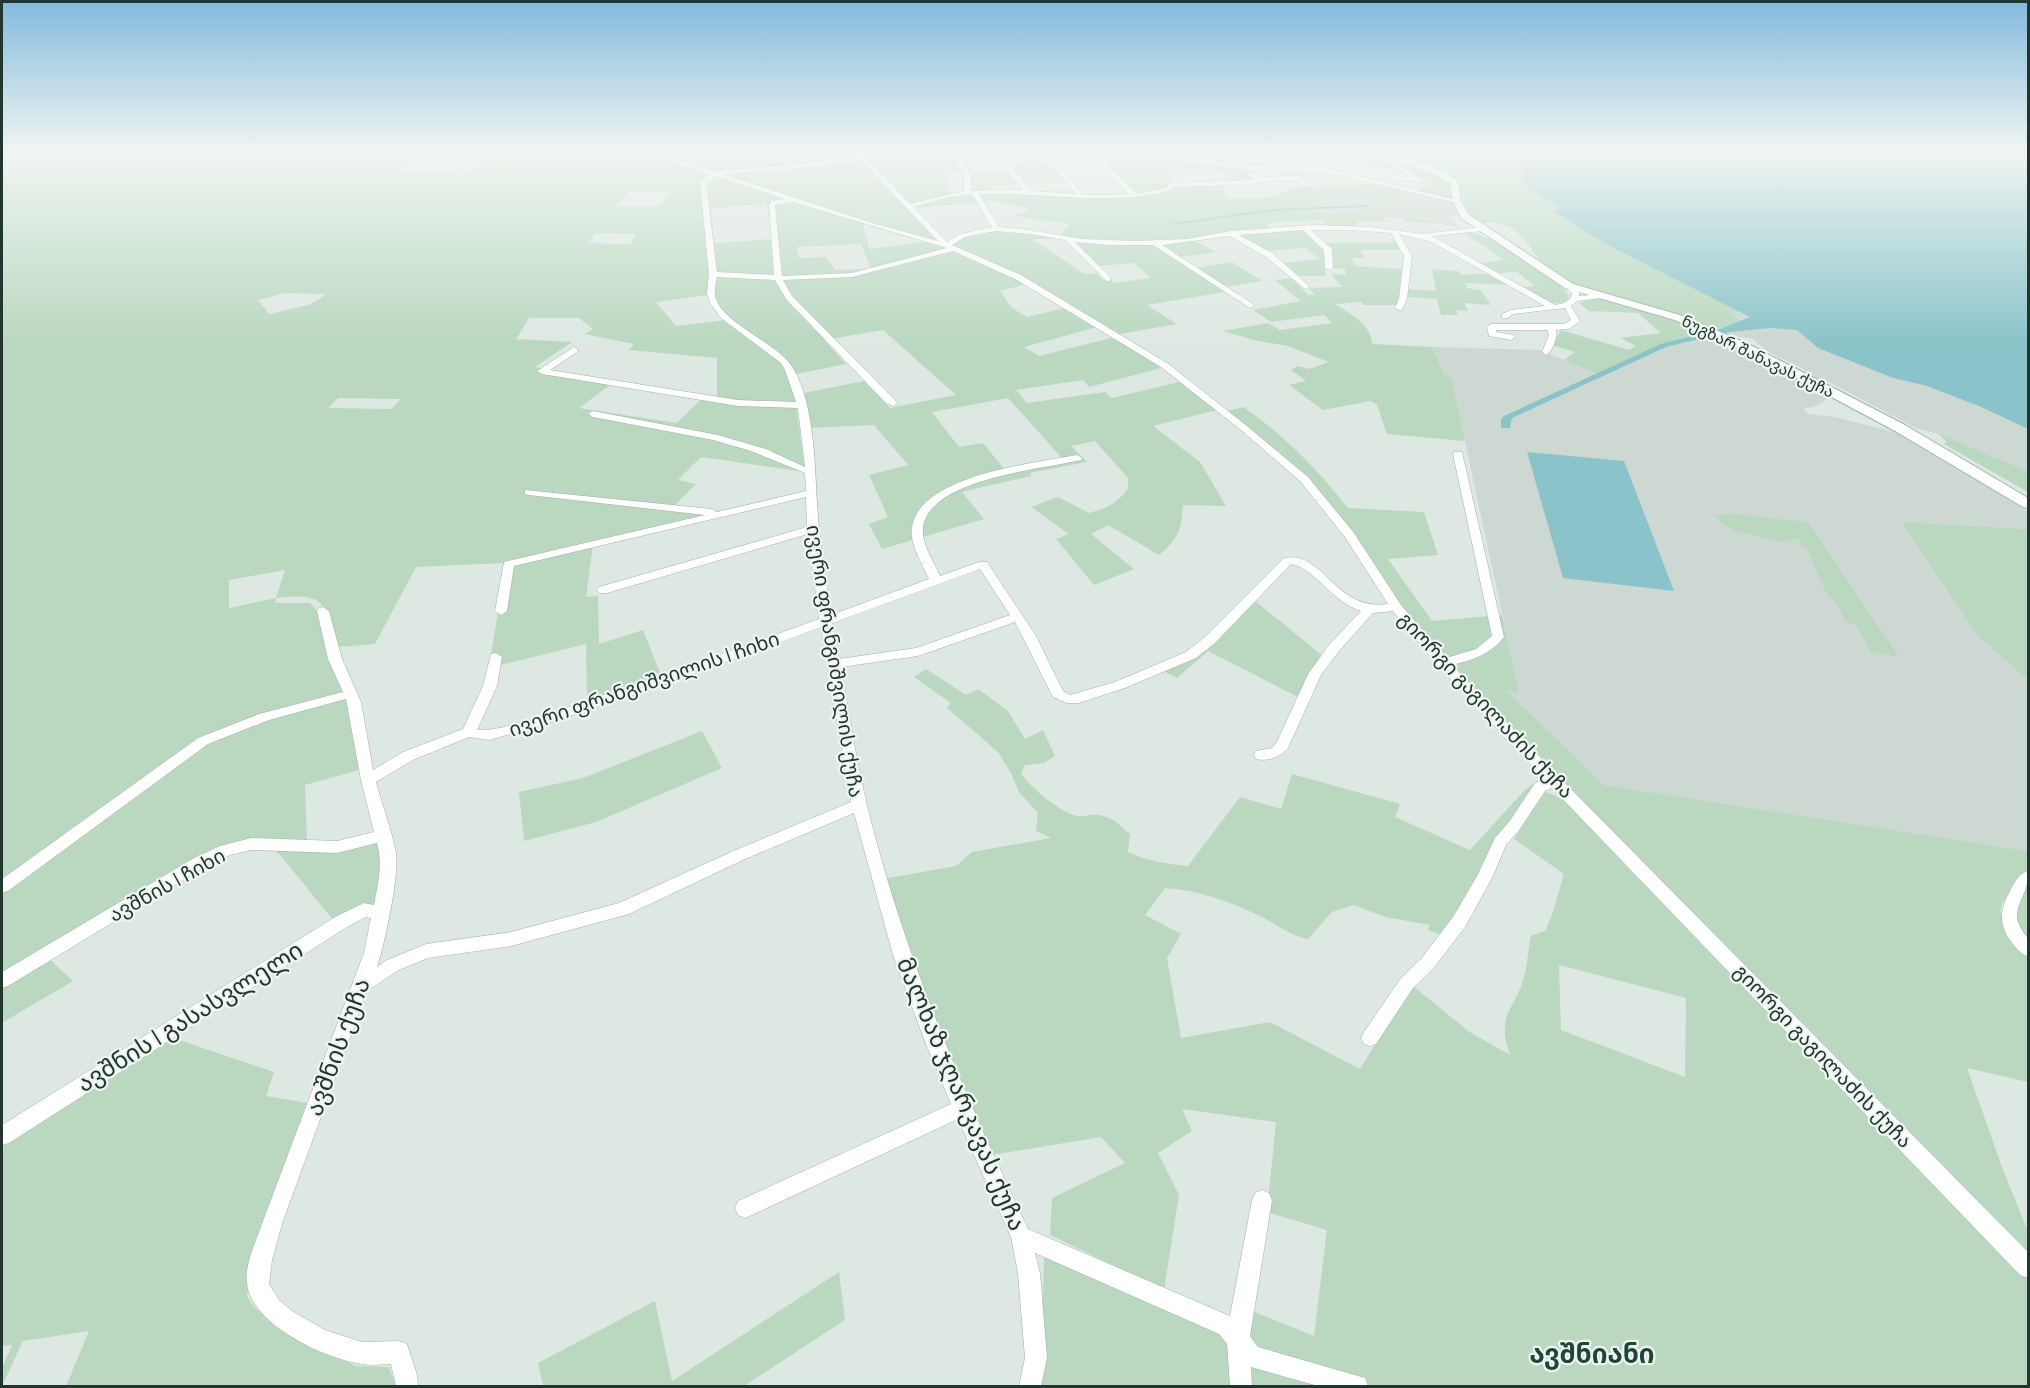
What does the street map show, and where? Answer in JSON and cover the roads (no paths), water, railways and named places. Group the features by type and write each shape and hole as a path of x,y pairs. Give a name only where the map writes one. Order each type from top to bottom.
{"main road":[{"name":"ნუგზარ შანავას ქუჩა","path":"1463,215 1569,286 1653,309 1726,338 1900,428 2028,504"}],"street":[{"name":"ივერი ფრანგიშვილის ქუჩა","path":"360,987 393,965 426,951 511,939 623,909 737,856 859,805 826,622 813,529 810,471 802,406 784,361 774,351 724,316 717,308 711,294 713,274 707,215"},
{"path":"773,215 778,278 794,303 893,404"},
{"path":"841,215 950,246"},
{"name":"გიორგი გაგილაძის ქუჩა","path":"919,215 950,246 1018,277 1164,365 1304,479 1350,535 1396,607 1443,663 1554,781 2028,1267"},
{"path":"987,215 996,228"},
{"path":"713,274 778,278 852,275 950,246 968,232 996,228 1098,242 1189,240 1230,233 1351,227 1424,236 1480,228"},
{"path":"1306,229 1328,249 1329,268"},
{"path":"1394,232 1408,256 1403,299 1399,308"},
{"path":"1230,233 1269,255 1305,287"},
{"path":"1424,236 1454,250 1554,308"},
{"path":"1068,239 1107,279"},
{"path":"1153,242 1250,306"},
{"path":"1569,286 1576,293 1575,299"},
{"path":"1505,316 1511,312 1554,308 1567,305 1575,299 1599,296"},
{"path":"1511,337 1492,334 1491,327 1566,327 1576,321 1567,305"},
{"path":"1546,352 1553,335 1551,327"},
{"path":"574,350 542,371 738,403 802,406"},
{"path":"592,414 681,429 757,449 785,464 810,471"},
{"path":"1443,663 1478,653 1490,647 1498,637 1458,454"},
{"path":"936,581 917,530 918,519 923,509 936,498 960,486 992,476 1077,458"},
{"path":"529,492 723,513"},
{"path":"501,610 508,564 811,493"},
{"path":"603,590 813,529"},
{"path":"833,664 918,652 1017,616 1030,636 1058,693 1062,697 1074,700 1120,685 1191,655 1210,640 1288,560 1305,563 1338,597 1348,603 1369,610 1396,607"},
{"name":"ივერი ფრანგიშვილის I ჩიხი","path":"496,657 490,686 469,732 478,735 489,735 546,719 650,685 983,564 1017,616"},
{"path":"1261,754 1276,752 1283,745 1315,674 1334,648 1369,610"},
{"name":"ავშნის ქუჩა","path":"323,611 335,659 350,694 368,780 388,854 388,874 373,953 273,1221 258,1284 263,1301 294,1326 330,1344 361,1353 399,1352 406,1376 406,1386"},
{"path":"2,887 203,741 264,717 350,694"},
{"path":"368,780 408,756 469,732"},
{"path":"1370,1038 1407,983 1427,964 1459,922 1484,878 1500,842 1514,826 1540,787 1554,781"},
{"name":"მალხაზ ჯღარკავას ქუჩა","path":"859,805 902,955 933,1039 1021,1236 1029,1273 1036,1358 1030,1386"},
{"name":"ავშნის I ჩიხი","path":"2,981 200,862 226,850 251,844 337,847 383,836"},
{"path":"2028,877 2008,909 2008,923 2028,950"},
{"name":"ავშნის I გასასვლელი","path":"2,1136 341,922 364,910 381,913"},
{"path":"745,1208 962,1108"},
{"path":"1241,1386 1238,1339 1262,1200"},
{"path":"1021,1236 1227,1326 1251,1356 1358,1386"}],"water":[{"path":"1558,215 2028,215 2028,429 1981,407 1927,386 1893,378 1818,348 1797,330 1770,328 1730,332 1668,346 1512,418 1510,428 1501,428 1501,419 1504,416 1661,344 1720,329 1750,317 1604,243"},
{"path":"1527,452 1624,461 1674,591 1563,578"}],"waterway":[{"path":"1173,224 1239,215"}],"district":[{"name":"ავშნიანი","path":"1592,1354"}]}
